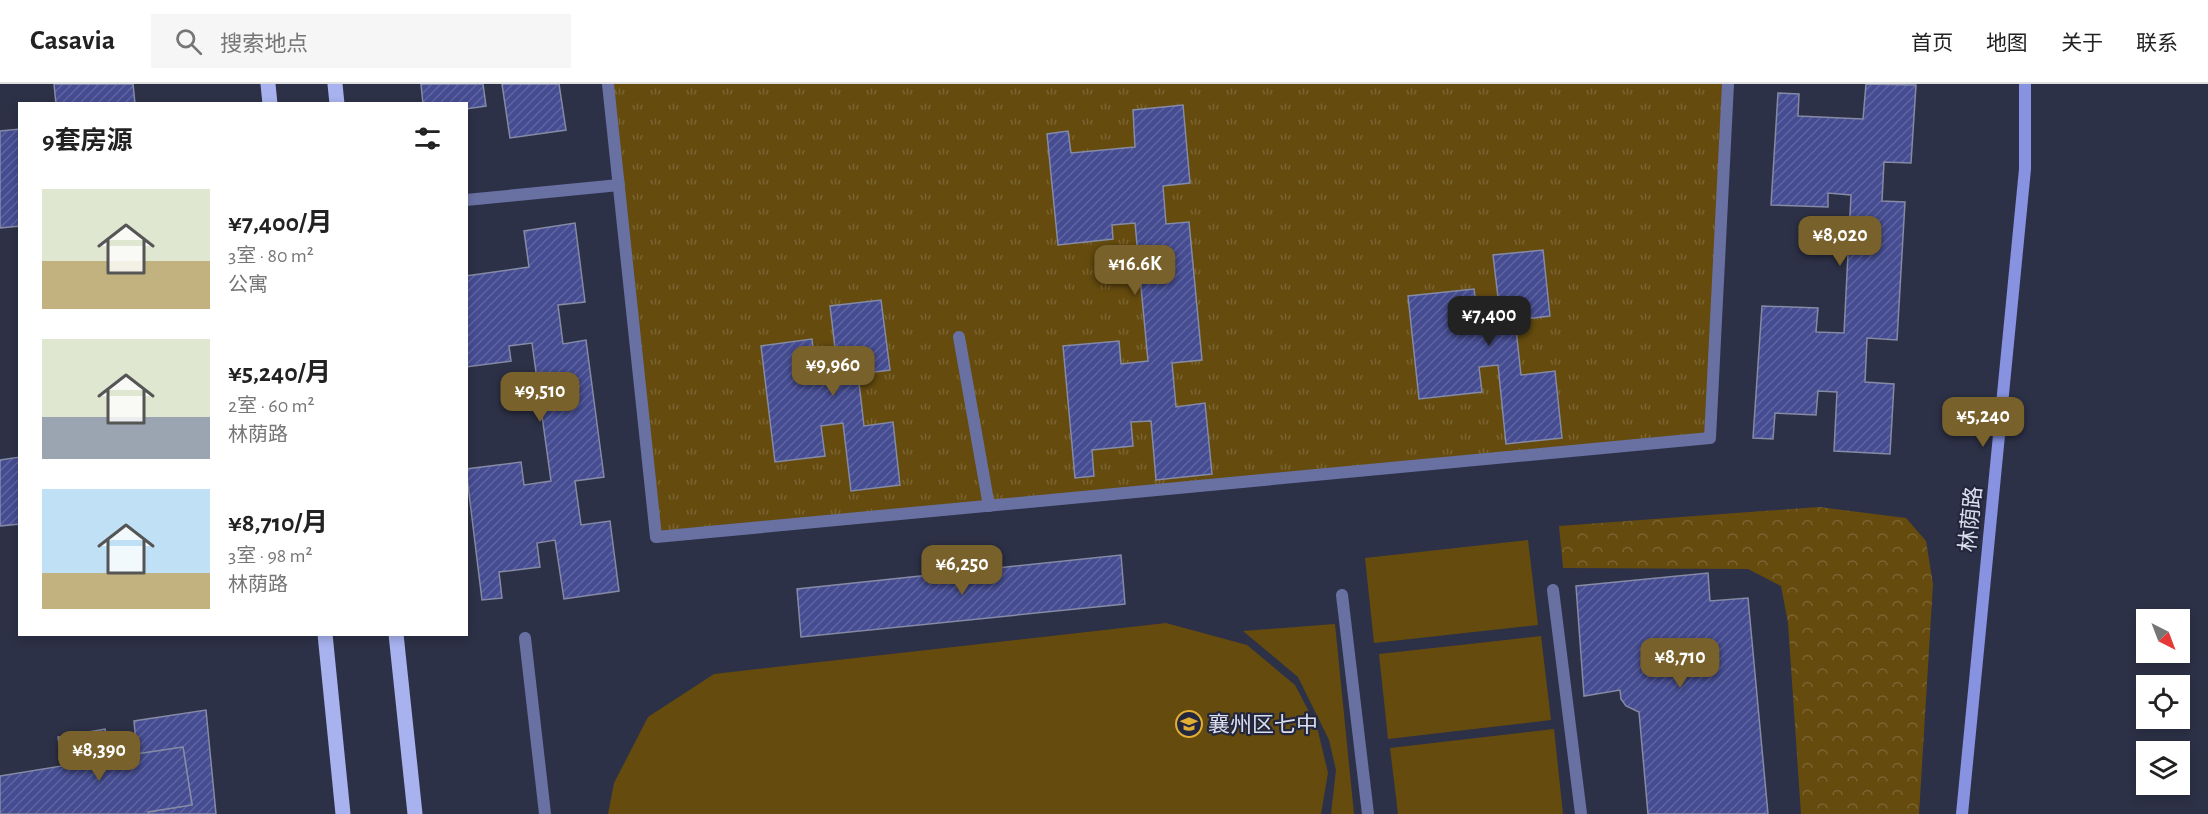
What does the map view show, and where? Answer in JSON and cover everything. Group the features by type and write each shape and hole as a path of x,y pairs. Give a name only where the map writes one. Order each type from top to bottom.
{"main road":[{"path":"268,84 270,102"},
{"path":"335,84 337,102"},
{"path":"325,636 343,814"},
{"path":"396,636 415,814"}],"street":[{"name":"林荫路","path":"1962,814 2025,169 2025,84"}],"lane":[{"path":"608,84 656,537 1710,438 1728,84"},
{"path":"468,200 619,185"},
{"path":"959,337 989,506"},
{"path":"1553,590 1581,814"},
{"path":"1342,595 1368,814"},
{"path":"525,638 545,814"}],"green space":[{"path":"608,84 1728,84 1710,438 656,537"},
{"path":"1819,507 1906,518 1926,541 1933,584 1919,814 1801,814 1788,623 1781,586 1748,569 1563,568 1559,526"},
{"path":"1528,540 1538,625 1374,643 1365,558"},
{"path":"1166,623 1247,645 1295,685 1317,727 1328,773 1321,814 608,814 614,783 648,717 714,674"},
{"path":"1335,624 1354,814 1331,814 1336,770 1329,740 1298,677 1243,631"},
{"path":"1541,636 1551,720 1388,739 1379,654"},
{"path":"1554,729 1563,814 1398,814 1390,748"}],"building":[{"path":"54,84 133,84 135,102 56,102"},
{"path":"421,84 483,84 486,106 468,109 468,102 423,102"},
{"path":"502,84 559,84 566,130 510,138"},
{"path":"1866,84 1916,85 1911,163 1884,162 1882,201 1905,202 1897,340 1867,338 1865,382 1894,384 1890,454 1834,451 1837,392 1818,391 1816,415 1775,413 1773,439 1753,438 1762,306 1818,308 1816,332 1844,333 1851,195 1828,193 1828,207 1771,205 1778,93 1799,94 1798,116 1863,119"},
{"path":"1183,105 1190,183 1163,186 1166,224 1189,222 1202,360 1172,363 1176,407 1205,403 1212,474 1156,480 1151,421 1131,422 1133,446 1092,450 1094,476 1075,478 1063,346 1119,341 1121,364 1148,361 1135,223 1112,225 1113,239 1058,245 1047,134 1068,131 1071,153 1135,147 1133,110"},
{"path":"18,129 18,226 0,228 0,131"},
{"path":"575,223 585,302 558,305 563,344 586,340 604,477 575,481 581,525 610,521 619,591 564,599 555,540 537,543 540,567 499,572 502,598 482,600 468,469 521,462 524,485 551,481 532,343 509,346 511,361 468,367 468,276 529,267 524,231"},
{"path":"1543,250 1550,316 1515,320 1521,375 1555,371 1562,438 1506,444 1498,365 1479,367 1482,392 1419,399 1408,296 1474,289 1478,316 1500,314 1493,255"},
{"path":"881,300 890,370 858,374 864,426 893,422 900,485 851,491 843,423 821,426 825,456 775,462 761,346 812,339 815,367 837,364 830,306"},
{"path":"18,457 18,524 0,526 0,460"},
{"path":"1121,555 1125,604 801,637 797,589"},
{"path":"1708,573 1710,601 1748,598 1768,814 1648,814 1639,712 1626,706 1621,699 1620,690 1584,696 1576,586"},
{"path":"206,710 216,814 148,814 148,812 192,805 183,747 137,754 134,721"},
{"path":"105,729 110,758 183,747 192,805 148,812 148,814 0,814 0,776 62,766 58,737"}],"place":[{"name":"襄州区七中","path":"1189,724"}]}
